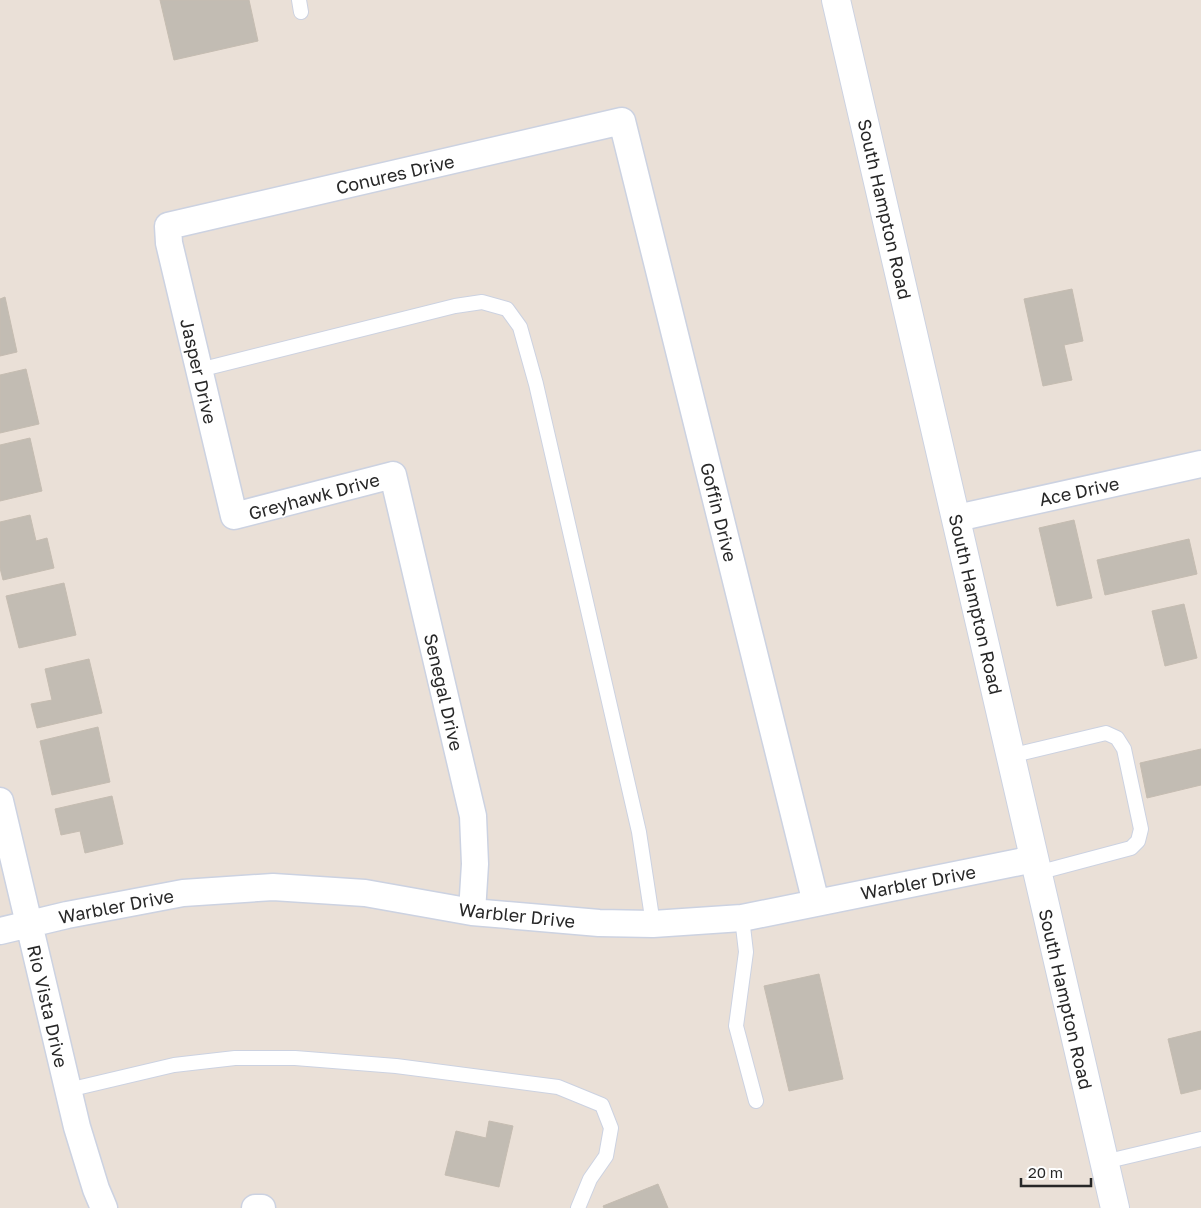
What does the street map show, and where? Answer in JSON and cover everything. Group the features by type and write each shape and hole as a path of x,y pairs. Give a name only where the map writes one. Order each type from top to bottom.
{"main road":[{"name":"South Hampton Road","path":"836,0 1115,1208"}],"street":[{"name":"Conures Drive","path":"168,226 622,121"},
{"name":"Goffin Drive","path":"622,121 816,903"},
{"name":"Jasper Drive","path":"168,226 169,243 234,516"},
{"name":"Ace Drive","path":"956,518 1201,464"},
{"name":"Greyhawk Drive","path":"234,516 393,475"},
{"name":"Senegal Drive","path":"393,475 473,816 472,912"},
{"name":"Rio Vista Drive","path":"0,801 68,1090 90,1172 104,1208"},
{"name":"Warbler Drive","path":"0,931 183,893 273,887 365,893 472,912 599,923 653,924 742,918 816,903 1036,866"},
{"path":"255,1208 262,1208"}],"lane":[{"path":"199,370 455,306 482,302 507,309 520,327 536,384 639,832 653,924"},
{"path":"1010,756 1106,733 1117,738 1124,749 1141,829 1138,841 1131,848 1036,866"},
{"path":"742,918 746,952 736,1026 756,1101"},
{"path":"68,1090 174,1065 243,1058 295,1058 396,1066 558,1087 602,1105 610,1128 606,1156 590,1179 578,1208"},
{"path":"1104,1162 1201,1139"}],"building":[{"path":"160,0 249,0 258,41 174,60"},
{"path":"1072,289 1083,341 1064,345 1072,380 1043,386 1024,299"},
{"path":"5,297 17,352 0,356 0,299"},
{"path":"26,369 39,424 0,433 0,375"},
{"path":"30,438 42,491 0,501 0,445"},
{"path":"30,515 36,541 47,538 54,568 3,580 0,568 0,522"},
{"path":"1074,520 1092,598 1057,606 1039,528"},
{"path":"1189,539 1197,574 1105,595 1097,560"},
{"path":"64,583 76,635 19,648 6,596"},
{"path":"1184,604 1197,658 1165,666 1152,611"},
{"path":"89,659 102,713 37,728 31,704 52,700 45,669"},
{"path":"98,727 110,782 52,795 40,741"},
{"path":"1201,749 1201,785 1147,798 1140,763"},
{"path":"112,796 123,844 85,853 80,831 61,835 55,809"},
{"path":"819,974 843,1079 789,1091 764,986"},
{"path":"1201,1031 1201,1089 1181,1094 1168,1039"},
{"path":"489,1121 513,1126 499,1187 445,1175 456,1131 486,1138"},
{"path":"658,1184 668,1208 604,1208 603,1206"}]}
